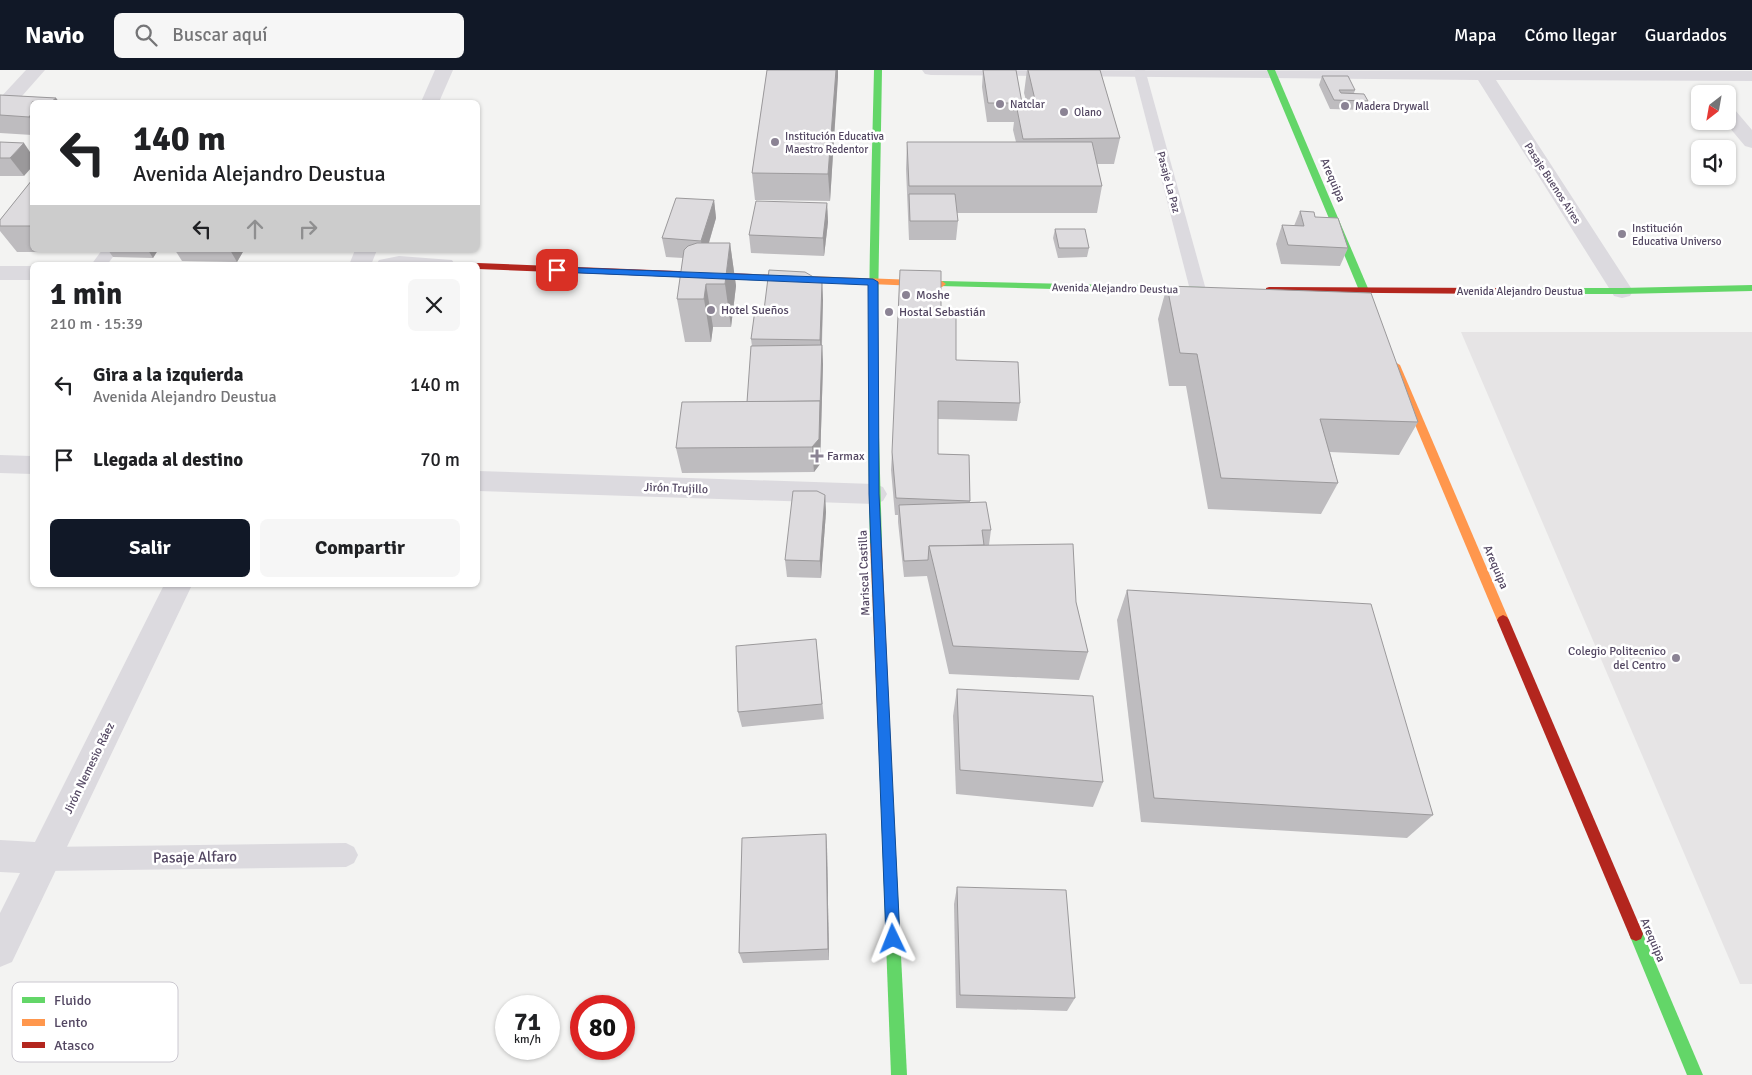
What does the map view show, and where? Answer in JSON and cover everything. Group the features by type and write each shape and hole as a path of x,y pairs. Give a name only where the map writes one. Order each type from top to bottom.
{"main road":[{"name":"Mariscal Castilla","path":"878,70 873,282 874,494 898,1075"},
{"name":"Arequipa","path":"1272,72 1376,318"},
{"name":"Avenida Alejandro Deustua","path":"480,266 873,282 1218,290"},
{"name":"Avenida Alejandro Deustua","path":"1257,290 1622,291 1752,288"},
{"name":"Arequipa","path":"1391,355 1695,1075"}],"street":[{"path":"0,108 36,70"},
{"path":"431,100 444,70"},
{"path":"931,70 1140,74 1227,71 1484,75 1692,73 1752,76"},
{"path":"1692,73 1702,85"},
{"name":"Pasaje Buenos Aires","path":"1484,75 1622,291"},
{"path":"1736,123 1752,142"},
{"path":"0,273 30,273"},
{"path":"0,464 30,465"},
{"name":"Jirón Trujillo","path":"480,481 874,494"},
{"name":"Jirón Nemesio Ráez","path":"0,950 177,587"},
{"path":"0,856 44,859"}],"lane":[{"name":"Pasaje La Paz","path":"1140,74 1198,290"},
{"name":"Pasaje Alfaro","path":"44,859 346,855"}],"shaded area":[{"name":"Colegio Politecnico del Centro","path":"1461,332 1752,332 1752,984 1740,984"}],"building":[{"path":"767,70 836,70 828,174 752,173"},
{"path":"983,70 1016,70 1022,103 988,103"},
{"path":"1028,70 1100,70 1120,138 1023,139 1016,104 1036,104"},
{"path":"1322,76 1348,76 1355,90 1339,90 1341,93 1364,94 1368,101 1334,100"},
{"path":"0,95 56,98 54,100 30,100 29,117 0,115"},
{"path":"0,142 24,143 10,158 0,158"},
{"path":"907,142 1092,142 1102,186 909,186"},
{"path":"30,182 30,226 0,226 0,220"},
{"path":"909,194 955,194 958,221 910,221"},
{"path":"676,198 714,200 701,241 662,238"},
{"path":"756,201 827,203 823,238 749,235"},
{"path":"1300,211 1314,212 1315,217 1338,218 1348,248 1288,245 1282,225 1304,226"},
{"path":"1055,229 1085,229 1089,248 1059,248"},
{"path":"697,243 730,243 725,284 706,284 704,299 677,299 684,250 688,246"},
{"path":"769,270 805,272 822,282 820,340 751,339 755,310 764,310"},
{"path":"900,270 941,271 941,311 956,311 956,360 1018,362 1020,403 938,401 938,454 969,455 970,501 896,498 892,452"},
{"path":"1167,286 1371,293 1418,422 1320,419 1338,483 1221,478 1197,354 1180,353"},
{"path":"822,345 820,409 820,401 747,402 751,346"},
{"path":"820,401 819,439 812,447 676,448 682,402"},
{"path":"793,491 817,491 825,495 820,561 785,560"},
{"path":"986,502 991,530 982,530 984,545 929,546 928,560 904,561 899,505"},
{"path":"1073,544 1076,602 1088,652 953,646 929,546"},
{"path":"1127,590 1371,604 1433,815 1154,798"},
{"path":"816,639 822,704 738,712 736,646"},
{"path":"957,689 1093,696 1103,782 960,770"},
{"path":"826,834 828,949 739,953 742,838"},
{"path":"957,887 1066,890 1075,998 960,995"}],"traffic: fast":[{"path":"876,544 873,366 878,70"},
{"path":"1271,70 1371,307"},
{"path":"942,284 1203,290"},
{"path":"1496,291 1752,288"},
{"path":"885,756 899,1075"},
{"path":"1636,934 1695,1075"}],"traffic: slow":[{"path":"753,277 942,284"},
{"path":"1395,365 1503,620"},
{"path":"876,544 885,756"}],"traffic: jam":[{"path":"480,266 753,277"},
{"path":"1269,290 1496,291"},
{"path":"1503,620 1636,934"}],"place":[{"name":"Natclar","path":"1000,104"},
{"name":"Madera Drywall","path":"1345,106"},
{"name":"Olano","path":"1064,112"},
{"name":"Institución Educativa Maestro Redentor","path":"775,142"},
{"name":"Institución Educativa Universo","path":"1622,234"},
{"name":"Moshe","path":"906,295"},
{"name":"Hotel Sueños","path":"711,310"},
{"name":"Hostal Sebastián","path":"889,312"},
{"name":"Farmax","path":"817,456"},
{"name":"Colegio Politecnico del Centro","path":"1676,658"}],"route":[{"path":"557,270 873,282 874,494 893,939"}]}
